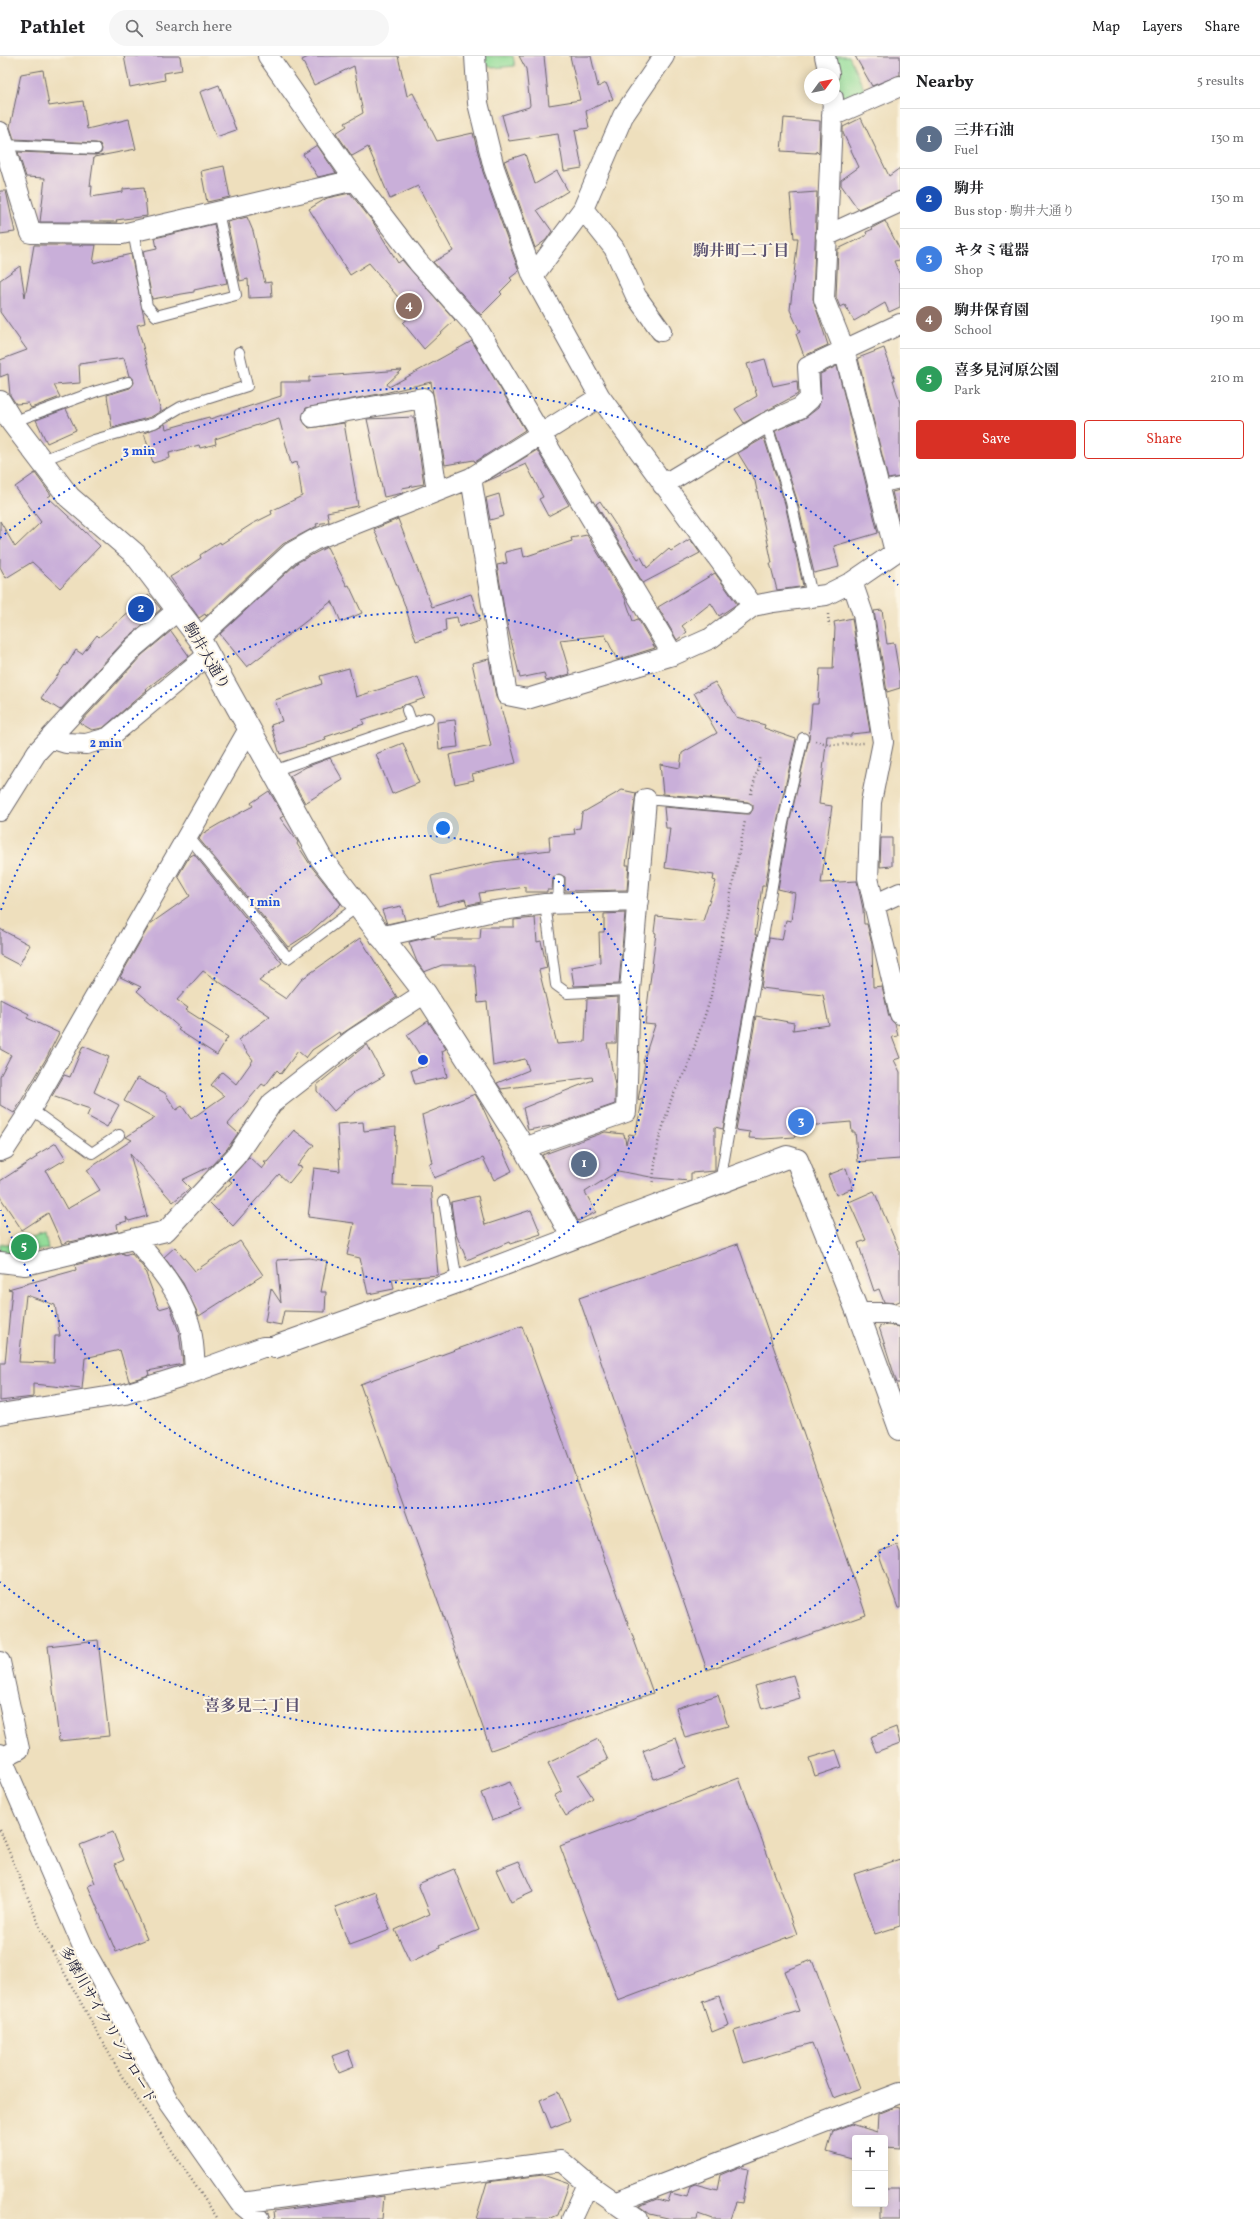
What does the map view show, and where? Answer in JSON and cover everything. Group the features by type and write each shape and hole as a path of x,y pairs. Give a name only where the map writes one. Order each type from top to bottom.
{"street":[{"path":"268,56 355,180 418,262 477,328 539,434 673,655"},
{"path":"474,56 478,103 494,168 534,276 600,397 663,484 711,546 753,606"},
{"path":"534,276 583,209 623,116 664,56"},
{"path":"825,56 828,68"},
{"path":"471,478 507,696 528,699 673,655 711,638 753,606 826,595 852,582 898,550 878,488 844,349 824,299 833,107 900,86"},
{"path":"2,139 30,233 122,234 355,180"},
{"path":"826,236 900,202"},
{"path":"583,209 614,248 636,296 661,331"},
{"path":"663,484 766,423 800,408 810,399 808,367 900,324"},
{"path":"50,738 66,743 86,744 108,738 203,646 291,553 314,540 471,478 600,397"},
{"path":"314,417 423,398 437,491"},
{"name":"駒井大通り","path":"4,410 40,461 69,497 136,554 203,646 321,858 424,993 524,1148 573,1238"},
{"path":"852,582 863,614 883,742 874,778 868,834 868,878 900,1014"},
{"path":"0,811 37,752 134,647 178,610"},
{"path":"0,1151 5,1149 31,1109 186,835 249,729"},
{"path":"524,1148 626,1112 630,990 646,799"},
{"path":"874,905 900,893"},
{"path":"380,937 489,912 552,904 638,901"},
{"path":"0,1262 25,1265 166,1231 236,1156 272,1103 354,1039 424,993"},
{"path":"0,1414 125,1394 195,1372 263,1347 275,1347 457,1282 649,1209 720,1184 786,1157 796,1160 858,1313 900,1429"},
{"path":"134,1238 162,1272 182,1304 189,1324 195,1372"},
{"path":"858,1313 888,1313 900,1316"},
{"path":"0,1662 18,1749 1,1756 84,1949 169,2102 240,2203 260,2219"},
{"path":"614,2203 900,2093"},
{"path":"240,2203 561,2161 588,2184 638,2219"},
{"path":"572,2219 588,2184"}],"lane":[{"path":"2,139 96,149"},
{"path":"133,231 147,306 156,316 236,295 218,212"},
{"path":"40,461 94,440 154,423 181,407 247,386 239,352"},
{"path":"4,410 97,391 128,382"},
{"path":"766,423 791,502 812,596"},
{"path":"878,488 900,483"},
{"path":"407,710 412,724"},
{"path":"273,771 428,718"},
{"path":"720,1184 783,823 803,738"},
{"path":"646,799 748,808"},
{"path":"186,835 288,958 357,907"},
{"path":"559,880 552,904 556,985 567,993 630,990"},
{"path":"31,1109 92,1153 119,1135"},
{"path":"444,1201 457,1282"}],"path":[{"path":"803,738 832,745 883,742"},
{"path":"649,1209 658,1144 672,1097 688,1066 710,1000 748,808 761,756"},
{"name":"多摩川サイクリングロード","path":"0,1830 42,1932 121,2075 218,2219"}],"green space":[{"path":"478,56 513,56 515,66 493,68 478,62"},
{"path":"825,56 849,56 869,100 832,116 833,104 840,104 840,68 831,68"},
{"path":"45,1234 48,1249 0,1255 0,1244 9,1244"}],"building":[{"path":"124,56 180,56 182,70 164,73 165,80 130,87"},
{"path":"310,56 398,56 407,96 413,93 437,141 473,133 483,172 519,271 510,278 512,280 500,292 502,294 481,315 433,262 453,251 418,186 390,199 368,147 352,156 336,133 347,126 345,123 363,113 354,66 314,85 302,60"},
{"path":"519,56 544,56 549,105 580,100 570,56 591,56 598,87 606,83 613,99 586,111 589,128 575,130 582,168 564,171 558,134 509,141 502,115 529,107 530,105 526,69"},
{"path":"855,56 900,56 900,75 872,86"},
{"path":"43,70 49,106 83,101 87,129 129,119 136,149 94,157 90,186 92,186 91,197 123,192 123,189 144,187 147,216 116,220 117,222 40,222 45,178 26,177 18,152 96,155 101,153 102,149 100,144 96,143 14,139 10,127 21,74"},
{"path":"219,85 236,130 216,137 200,92"},
{"path":"784,118 820,121 819,154 816,151 816,153 781,151"},
{"path":"861,118 889,176 900,168 900,191 858,209 841,185 841,180 859,167 843,133 843,127"},
{"path":"317,145 336,173 318,177 303,154"},
{"path":"525,154 535,184 557,171 568,191 537,210 552,231 546,240 535,248 504,161"},
{"path":"224,166 230,197 207,202 201,171"},
{"path":"0,191 6,191 15,232 0,234"},
{"path":"817,192 813,299 828,345 804,356 796,334 800,332 790,310 798,238 794,238 790,194"},
{"path":"350,193 373,222 398,263 402,260 455,320 424,349 403,323 412,315 403,303 369,263 350,275 309,209 327,198"},
{"path":"247,217 253,231 265,283 271,282 272,297 249,298 248,279 240,281 227,222"},
{"path":"885,221 900,250 900,260 894,261 900,275 900,307 889,312 885,303 854,321 845,305 840,307 836,297 838,249 867,235 866,232"},
{"path":"214,224 227,283 194,290 194,292 152,299 143,251 157,248 155,238"},
{"path":"34,245 96,245 93,263 131,254 145,323 137,325 161,411 151,417 112,428 107,395 130,388 134,383 133,378 129,376 124,358 79,364 80,383 54,385 60,397 31,408 28,403 16,404 10,395 8,374 0,377 0,360 27,350 0,312 0,280 20,266 25,297"},
{"path":"472,341 525,430 475,462 474,460 445,465 431,382 306,408 302,419 309,428 344,423 358,506 327,512 329,522 316,524 317,526 283,544 206,616 205,614 199,618 170,577 201,558 200,555 220,542 221,544 252,524 272,514 271,511 302,496 297,462 291,464 279,418 215,439 216,444 200,448 199,445 169,453 170,458 153,463 144,433 165,424 166,429 209,417 210,419 281,396 281,382 309,382 309,377 402,370 387,384 389,387"},
{"path":"884,348 895,380 893,380 900,403 900,477 888,479 858,358"},
{"path":"765,359 773,386 797,381 798,394 744,423 735,409 757,396 747,364"},
{"path":"837,366 878,533 834,546 839,567 814,573 797,500 775,431 805,418 818,408 821,399 820,374"},
{"path":"66,409 76,430 47,443 36,420"},
{"path":"414,417 424,484 402,488 403,493 384,497 367,419"},
{"path":"764,438 785,504 803,586 800,587 777,590 770,563 772,563 755,481 738,453"},
{"path":"537,450 569,505 548,516 539,499 543,497 526,464 485,482"},
{"path":"35,473 51,495 48,497 100,546 60,588 32,562 6,578 0,567 0,521 15,547 41,522 15,487"},
{"path":"900,490 900,525 892,492"},
{"path":"499,494 504,516 490,520 486,498"},
{"path":"600,501 638,559 641,557 647,568 669,549 671,551 690,539 700,553 643,583 596,504"},
{"path":"398,519 432,607 471,594 480,620 459,627 457,617 445,619 446,631 416,641 404,603 374,529"},
{"path":"587,535 625,598 633,621 638,619 655,648 617,660 605,635 560,640 570,674 546,681 544,673 520,678 505,615 497,565 507,563 505,552 522,548 524,557 572,541 571,538"},
{"path":"327,547 347,586 349,585 362,613 341,622 332,601 247,667 220,634 298,562"},
{"path":"715,573 737,604 719,616 711,603 682,626 687,632 677,640 658,607"},
{"path":"149,595 161,609 126,639 60,710 41,698 65,665 66,666 76,650 82,654 97,635 99,637"},
{"path":"882,610 887,644 894,643 900,678 900,688 887,692 874,611"},
{"path":"852,618 870,732 851,734 851,736 827,736 819,804 832,806 821,883 857,881 863,909 864,924 867,924 872,944 873,987 882,986 889,1017 895,1024 898,1036 892,1037 900,1058 894,1060 900,1072 900,1159 858,1162 855,1132 852,1132 851,1122 794,1127 795,1137 764,1139 749,1138 750,1132 736,1130 756,1016 794,1023 793,1030 829,1025 823,995 761,988 769,938 782,940 786,920 791,921 795,893 778,889 789,824 809,739 812,704 818,704 820,669 833,669 834,622"},
{"path":"171,631 189,656 146,689 147,690 103,728 92,730 80,723 142,655"},
{"path":"489,659 496,697 500,704 516,763 472,774 474,780 455,784 449,755 491,746 472,663"},
{"path":"349,668 356,697 418,677 425,698 362,720 364,724 325,737 326,740 280,754 271,725 282,721 275,700 322,684 320,676"},
{"path":"715,682 736,717 765,725 764,728 796,739 777,822 765,886 762,886 755,935 757,935 723,1129 715,1127 715,1171 691,1173 691,1180 689,1181 656,1178 618,1171 585,1192 596,1212 578,1221 542,1155 605,1132 624,1134 626,1144 629,1134 635,1135 643,1098 638,1100 645,1063 643,1062 655,1025 645,1024 656,933 654,932 656,916 703,921 716,881 713,880 714,875 665,868 670,828 666,828 664,807 746,814 750,814 753,809 753,805 748,802 663,794 660,764 680,768 682,753 717,733 694,693"},
{"path":"455,720 458,747 439,749 437,722"},
{"path":"403,743 419,783 392,794 376,754"},
{"path":"330,758 343,780 305,803 290,776 306,767"},
{"path":"622,790 636,793 626,865 629,865 627,890 565,891 565,877 559,874 553,877 552,890 547,890 547,892 526,892 526,887 479,893 481,902 467,905 465,899 438,906 431,876 494,862 518,859 518,854 550,850 549,836 575,834 574,829 580,828 582,813"},
{"path":"269,791 284,816 280,818 298,842 297,844 311,866 341,904 308,934 288,947 199,839 202,834 253,806 251,803"},
{"path":"881,838 892,838 892,866 880,867"},
{"path":"194,854 282,963 259,981 286,999 302,979 360,938 397,997 340,1035 339,1032 312,1050 306,1058 298,1051 281,1074 277,1070 265,1086 262,1084 228,1124 238,1133 227,1149 211,1166 182,1180 190,1188 173,1202 130,1154 147,1216 129,1221 126,1217 127,1221 117,1224 118,1231 62,1244 48,1213 22,1230 0,1197 0,1181 37,1157 36,1155 56,1143 66,1159 46,1171 67,1209 100,1190 87,1170 132,1140 126,1137 155,1118 124,1101 137,1078 165,1093 176,1110 182,1106 191,1119 224,1096 211,1085 222,1072 236,1084 253,1060 238,1040 270,1016 203,971 177,1000 188,1008 186,1010 228,1037 217,1055 178,1030 180,1028 137,991 141,987 120,977 150,924 190,896 178,876 189,857"},
{"path":"401,906 405,920 387,924 382,910"},
{"path":"625,913 619,984 574,986 571,967 600,962 599,932 604,932 604,914"},
{"path":"535,918 537,942 541,941 547,968 539,970 557,1044 585,1042 587,999 618,997 616,1043 607,1043 615,1085 615,1104 551,1126 528,1130 523,1108 593,1080 592,1077 501,1089 497,1083 529,1070 525,1059 493,1066 487,1002 478,1003 475,965 442,965 424,972 417,962 409,942 434,936 435,939 480,939 481,927 514,927 514,920"},
{"path":"0,929 30,945 19,965 0,955"},
{"path":"0,999 29,1014 27,1018 59,1033 47,1057 14,1113 0,1105 0,1076 11,1055 0,1049"},
{"path":"428,1021 446,1049 442,1051 447,1077 415,1084 411,1070 427,1066 407,1035"},
{"path":"367,1044 384,1076 355,1092 334,1111 317,1091 317,1085"},
{"path":"83,1046 109,1057 94,1092 119,1105 107,1127 87,1116 90,1109 52,1096 64,1075 70,1077"},
{"path":"475,1094 512,1171 494,1180 483,1158 434,1178 429,1164 432,1163 422,1115"},
{"path":"363,1122 364,1131 396,1127 393,1185 431,1186 438,1275 392,1279 394,1289 368,1294 360,1258 347,1255 354,1223 308,1217 314,1168 340,1171 337,1124"},
{"path":"294,1130 314,1145 297,1166 302,1167 289,1183 279,1174 233,1226 210,1203 232,1182 229,1180 249,1157 262,1169 266,1164 264,1162 267,1162"},
{"path":"846,1168 853,1188 836,1195 828,1175"},
{"path":"874,1191 900,1252 900,1301 895,1303 884,1302 879,1289 874,1291 858,1243 866,1240 849,1202"},
{"path":"478,1196 485,1225 531,1210 541,1234 510,1244 509,1242 467,1260 455,1232 451,1202"},
{"path":"240,1241 263,1275 199,1316 183,1283 164,1257 175,1247 195,1271"},
{"path":"738,1244 866,1615 707,1670 579,1298"},
{"path":"124,1253 124,1255 131,1253 144,1268 159,1309 170,1306 179,1332 183,1364 148,1371 149,1375 129,1381 120,1350 85,1358 82,1389 33,1384 33,1397 0,1401 0,1363 5,1363 12,1290 8,1289 76,1270 75,1265","holes":["26,1295 55,1305 60,1336 55,1336 54,1363 19,1362"]},
{"path":"309,1258 327,1261 321,1292 326,1292 325,1312 284,1311 281,1325 265,1322 271,1288 281,1303 277,1260"},
{"path":"887,1325 900,1327 900,1383 897,1383 879,1327"},
{"path":"522,1326 653,1693 491,1750 360,1384"},
{"path":"897,1545 900,1553 900,1608 898,1608 878,1552"},
{"path":"98,1640 109,1736 59,1741 48,1646"},
{"path":"793,1675 800,1698 762,1709 755,1686"},
{"path":"718,1695 728,1726 685,1738 676,1708"},
{"path":"896,1727 900,1743 876,1752 870,1737"},
{"path":"676,1738 686,1767 654,1779 643,1751"},
{"path":"598,1739 608,1760 578,1775 593,1798 566,1816 554,1796 562,1791 548,1763"},
{"path":"836,1750 842,1767 815,1776 809,1758"},
{"path":"739,1778 797,1934 618,2001 560,1846"},
{"path":"510,1782 521,1809 492,1820 481,1793"},
{"path":"113,1832 124,1860 115,1864 147,1939 116,1952 88,1886 95,1883 80,1845"},
{"path":"900,1859 900,1926 875,1934 854,1874"},
{"path":"519,1861 533,1892 511,1902 496,1870"},
{"path":"454,1869 479,1930 439,1946 440,1948 410,1962 395,1930 430,1914 418,1884"},
{"path":"376,1892 390,1930 349,1945 335,1907"},
{"path":"812,1960 860,2088 833,2098 812,2043 744,2063 734,2031 799,2011 784,1971"},
{"path":"719,1996 729,2025 712,2032 702,2002"},
{"path":"348,2050 354,2067 339,2073 332,2056"},
{"path":"558,2092 570,2120 551,2128 540,2100"},
{"path":"895,2107 900,2108 900,2148 888,2147 888,2135 852,2135 852,2159 827,2152 833,2131 851,2124 877,2132 878,2114"},
{"path":"739,2167 748,2169 742,2203 736,2202 730,2219 712,2219 698,2214 697,2219 672,2219 650,2214 639,2206 657,2199 668,2202 671,2193 687,2197 690,2186 695,2184 717,2190 720,2175"},
{"path":"543,2175 569,2184 558,2215 549,2219 476,2219 487,2182"},
{"path":"888,2188 900,2188 900,2219 880,2219 880,2207 888,2207"},
{"path":"384,2196 382,2219 275,2219 274,2211"}],"place":[{"name":"駒井保育園","path":"409,306"},
{"name":"駒井","path":"141,609"},
{"name":"キタミ電器","path":"801,1122"},
{"name":"三井石油","path":"584,1164"},
{"name":"喜多見河原公園","path":"24,1247"}],"district":[{"name":"駒井町二丁目","path":"741,250"},
{"name":"喜多見二丁目","path":"252,1705"}]}
